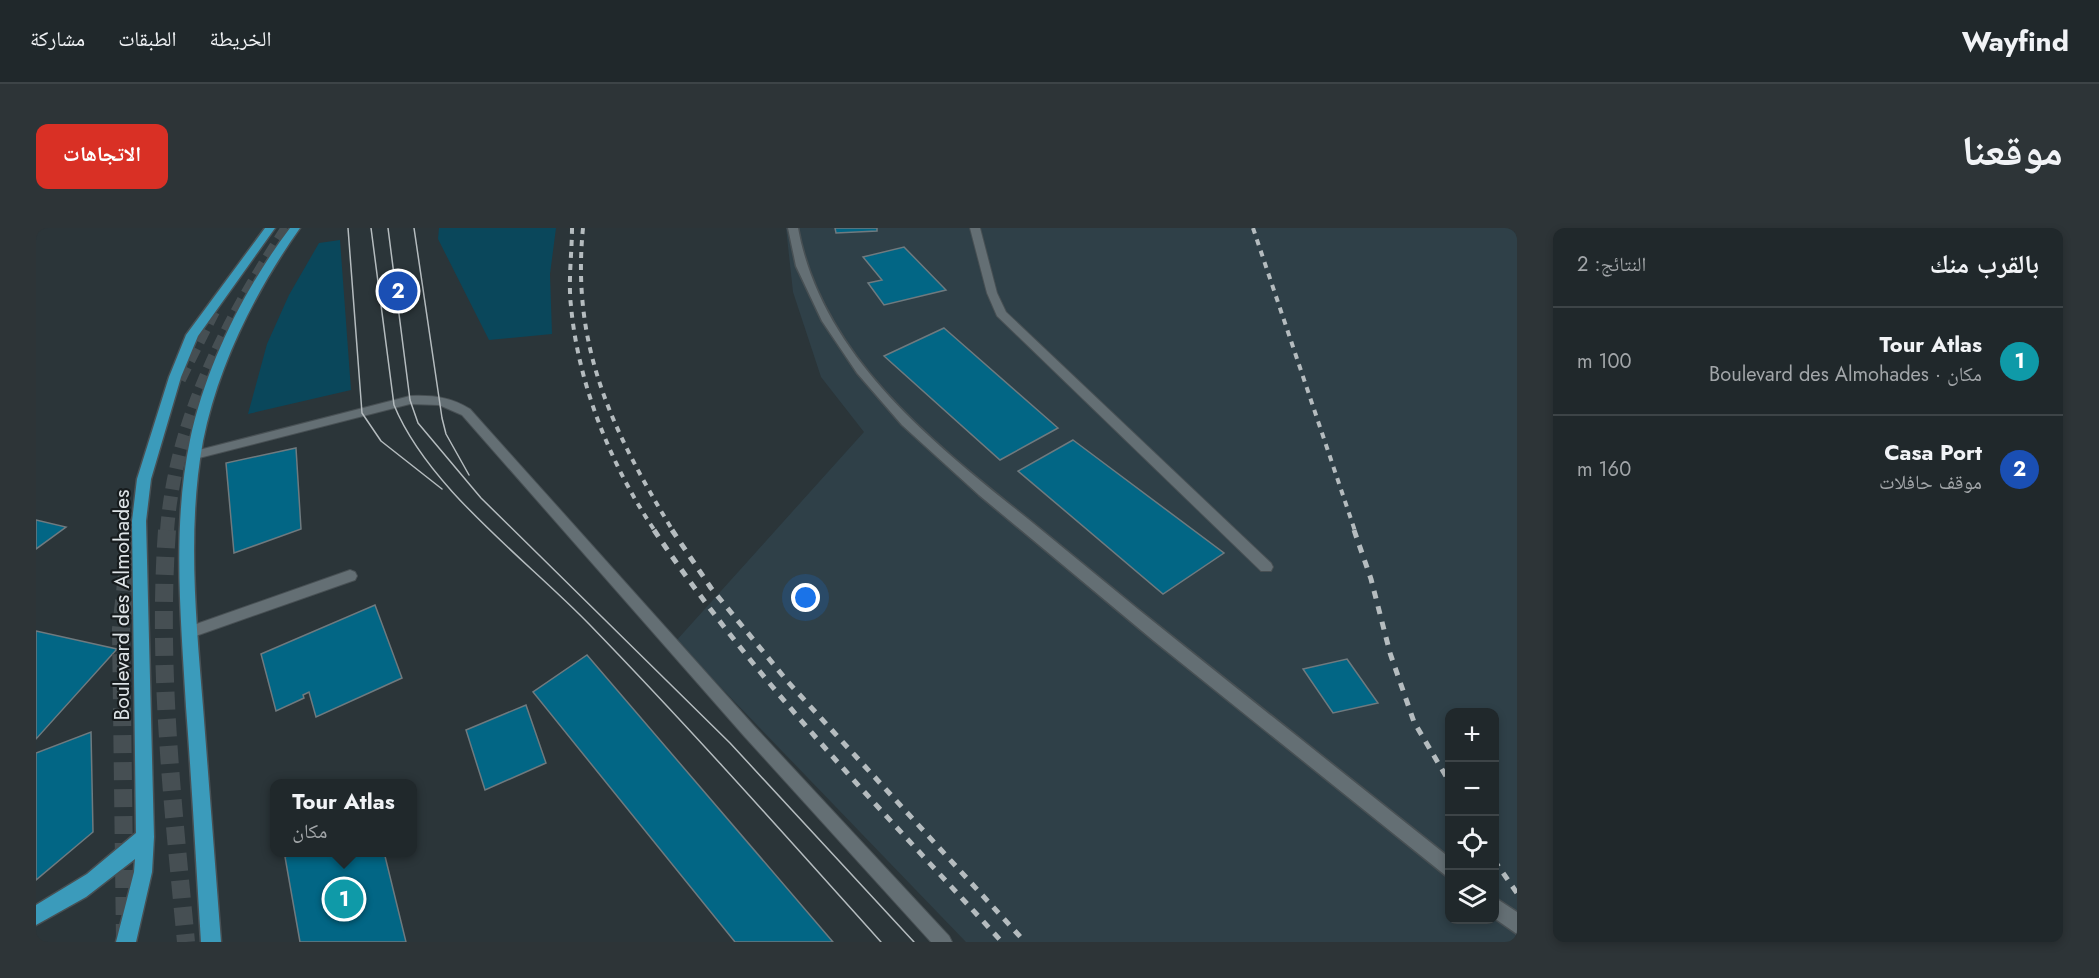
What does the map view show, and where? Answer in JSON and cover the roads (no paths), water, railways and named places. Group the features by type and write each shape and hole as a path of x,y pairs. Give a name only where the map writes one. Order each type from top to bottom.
{"main road":[{"name":"Boulevard des Almohades","path":"126,942 143,872 145,837 139,521 144,479 175,377 192,335 270,228"},
{"path":"211,942 190,632 187,522 197,439 220,369 277,250 296,228"},
{"path":"36,915 85,888 117,864 145,837"}],"street":[{"path":"793,228 806,276 830,327 862,370 909,425 1131,613 1445,867"},
{"path":"1499,910 1517,924"}],"lane":[{"path":"975,228 992,293 1001,314 1266,567"},
{"path":"195,455 410,400 440,399 455,404 466,412 749,731 944,942"},
{"path":"190,632 350,576"}],"tunnel":[{"path":"167,531 172,490 181,450 208,372 225,335 288,228"},
{"path":"179,379 213,311"},
{"path":"135,531 137,522"},
{"path":"125,942 121,629 128,565 135,530"},
{"path":"167,530 164,582 165,685 186,942"}],"tram line":[{"path":"348,228 362,413 381,441 442,489"},
{"path":"371,228 394,405 410,436 430,465 454,494 564,599 626,663 881,942"},
{"path":"388,228 410,400 418,423 481,498 730,743 914,942"},
{"path":"414,228 442,418 446,434 469,475"}],"railway":[{"path":"572,228 570,296 581,365 589,394 611,452 639,506 655,531"},
{"path":"583,228 581,271 590,350 615,423 632,459 673,531"},
{"path":"1253,228 1355,531"},
{"path":"654,530 693,585 776,691 865,793 1002,942"},
{"path":"672,530 711,588 788,682 1025,942"},
{"path":"1354,530 1371,579 1390,653 1414,722 1445,775"},
{"path":"1499,867 1517,893"}],"place":[{"name":"Casa Port","path":"398,291"},
{"name":"Tour Atlas","path":"344,899"}]}
